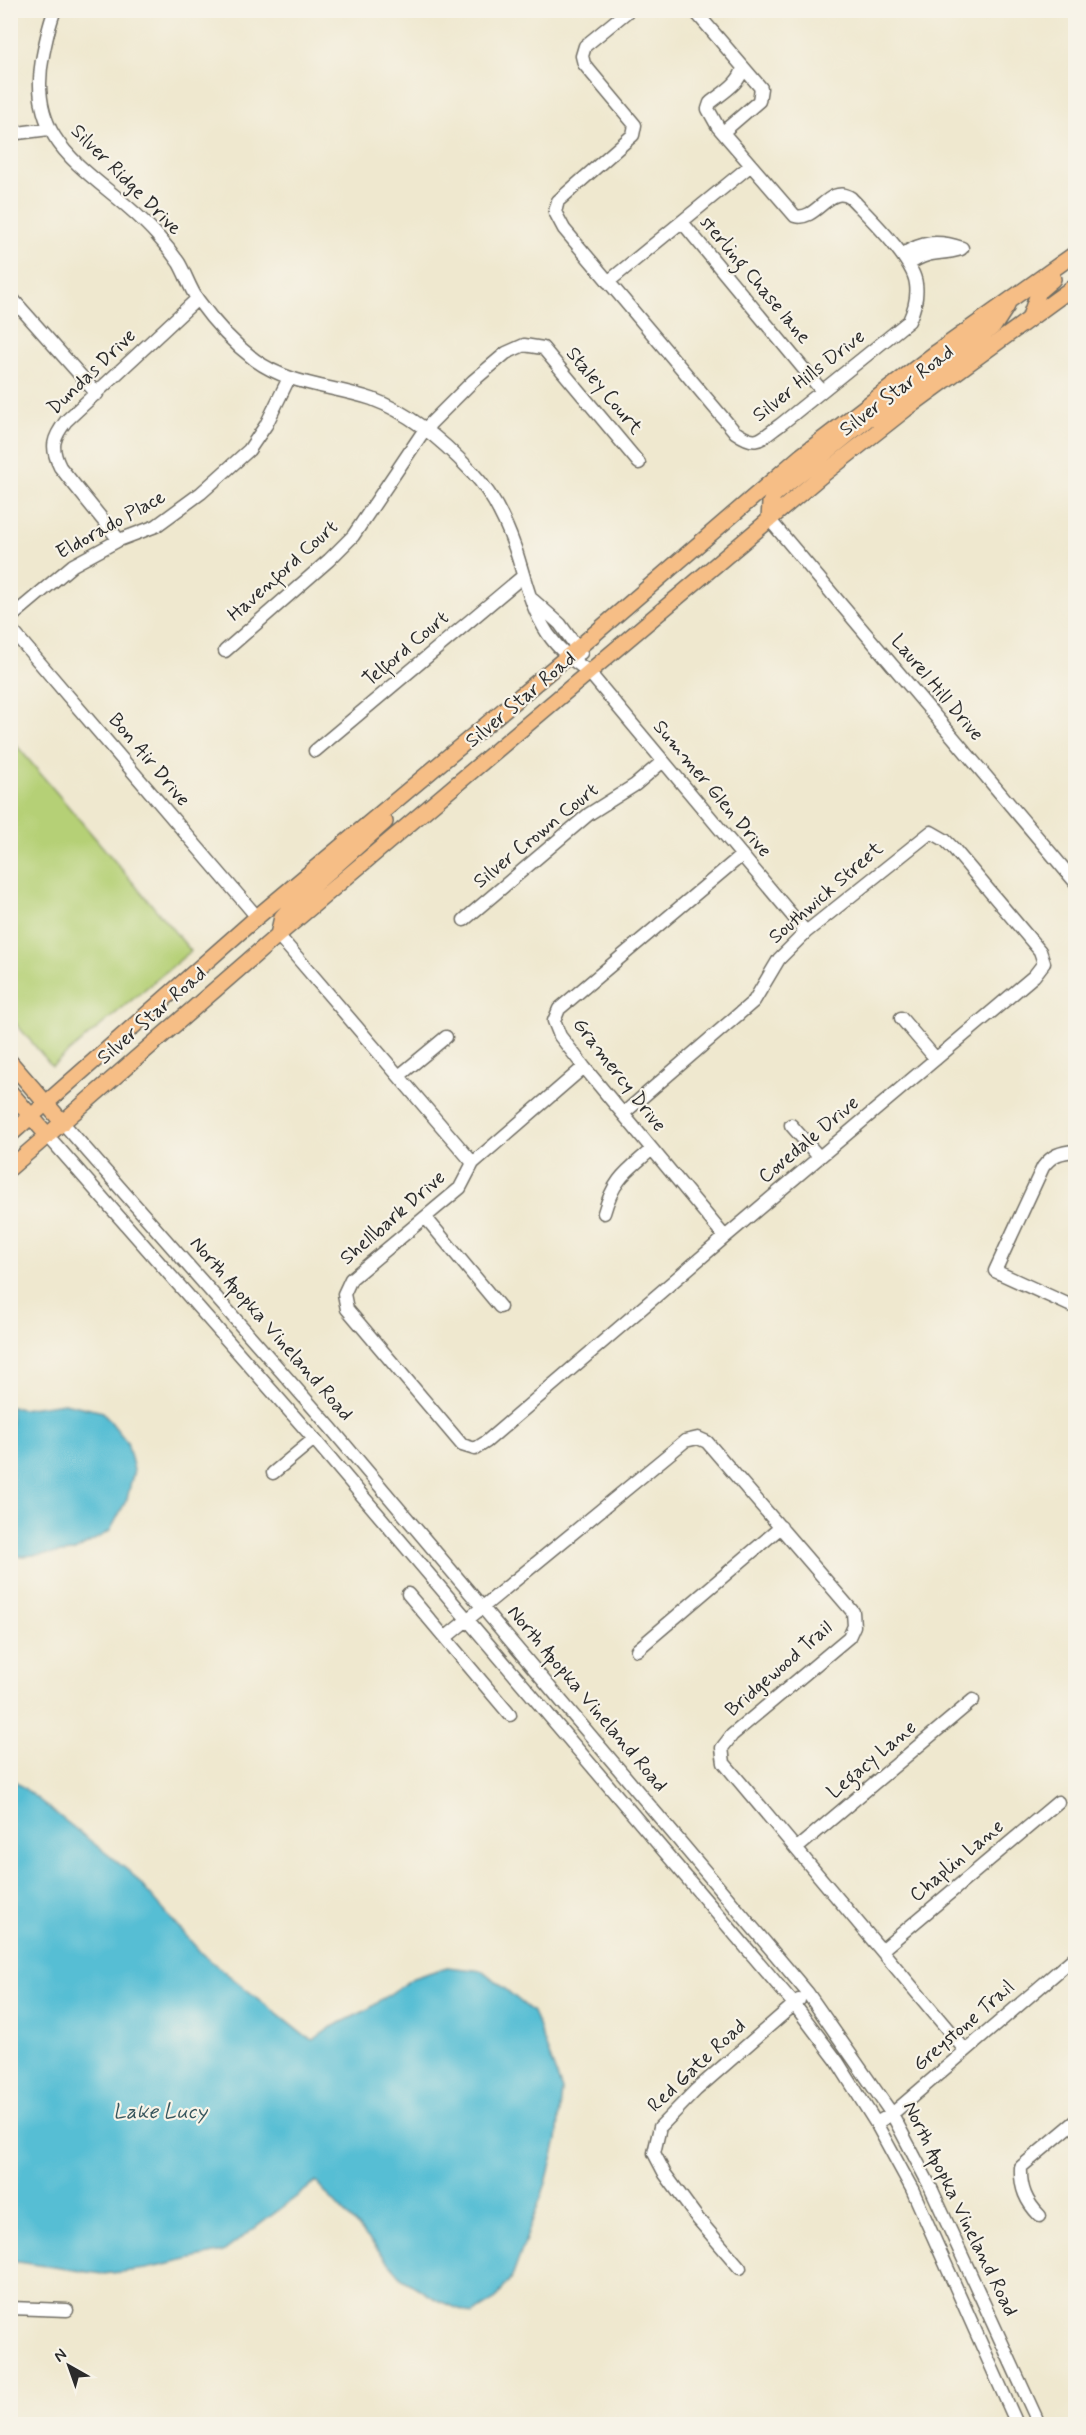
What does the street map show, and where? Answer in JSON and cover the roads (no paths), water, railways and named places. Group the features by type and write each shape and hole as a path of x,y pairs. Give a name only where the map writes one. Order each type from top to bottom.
{"main road":[{"name":"Silver Star Road","path":"10,1135 257,917 573,652 801,456 881,393 1076,253"},
{"path":"1029,319 1039,291 1076,263"},
{"name":"Silver Star Road","path":"10,1168 278,934 769,519 875,433 1076,285"},
{"path":"875,433 893,403 994,326 1012,298"},
{"path":"769,519 770,503 774,495 869,418 881,393"},
{"path":"278,934 282,917 297,900 383,825 399,798"},
{"name":"North Apopka Vineland Road","path":"10,1062 63,1123"},
{"name":"North Apopka Vineland Road","path":"10,1092 48,1136"}],"street":[{"name":"Silver Hills Drive","path":"629,10 585,46 582,56 584,64 635,125 633,135 558,201 555,212 564,229 735,432 748,441 758,440 909,321 915,308 917,283 905,260 875,223 844,194 837,194 806,216 795,216 723,132 708,109 710,103 738,80 742,75 743,67"},
{"path":"694,10 761,88 759,101 723,132"},
{"name":"Silver Ridge Drive","path":"50,12 39,77 41,106 49,129 67,154 155,233 178,263 197,299 230,337 256,360 289,378 371,399 394,409 426,429 473,473 497,507 515,548 530,597 560,624 573,652 588,671"},
{"path":"10,134 49,129"},
{"path":"609,282 751,165"},
{"name":"sterling Chase lane","path":"682,222 822,391"},
{"path":"10,296 97,394"},
{"name":"Dundas Drive","path":"119,540 60,467 53,454 55,435 66,421 197,299"},
{"name":"Staley Court","path":"426,429 506,353 524,345 543,348 639,463"},
{"name":"Eldorado Place","path":"10,618 73,565 119,540 156,526 201,493 249,450 266,425 289,378"},
{"name":"Havenford Court","path":"225,651 329,560 353,536 426,429"},
{"name":"Laurel Hill Drive","path":"769,519 1076,883"},
{"name":"Telford Court","path":"315,752 522,577"},
{"name":"Bon Air Drive","path":"10,628 257,917"},
{"name":"Summer Glen Drive","path":"588,671 806,932"},
{"name":"Silver Crown Court","path":"464,920 589,814 635,785 662,762"},
{"name":"Southwick Street","path":"624,1113 754,1001 779,959 806,932 931,832"},
{"name":"Covedale Drive","path":"462,1445 475,1449 486,1442 1034,976 1044,963 1040,951 954,849 945,840 931,832"},
{"name":"Gramercy Drive","path":"725,1237 560,1036 554,1021 559,1009 742,855"},
{"path":"278,934 472,1163"},
{"path":"901,1018 936,1059"},
{"path":"399,1076 446,1037"},
{"name":"Shellbark Drive","path":"462,1445 347,1309 344,1294 351,1279 460,1188 472,1163 585,1067"},
{"name":"North Apopka Vineland Road","path":"63,1123 330,1427 807,1992 892,2114 931,2188 1039,2424"},
{"path":"791,1125 819,1157"},
{"name":"North Apopka Vineland Road","path":"48,1136 314,1439 794,2004 837,2061 876,2122 912,2189 1017,2424"},
{"path":"604,1213 611,1191 620,1177 652,1149"},
{"path":"1076,1151 1061,1152 1050,1158 1043,1167 995,1271 1076,1308"},
{"path":"426,1218 500,1307"},
{"name":"Bridgewood Trail","path":"445,1638 685,1441 698,1438 707,1442 853,1612 854,1626 849,1637 732,1735 722,1748 724,1763 965,2050"},
{"path":"273,1473 314,1439"},
{"path":"637,1650 781,1527"},
{"path":"408,1594 510,1715"},
{"name":"Legacy Lane","path":"796,1849 974,1700"},
{"name":"Chaplin Lane","path":"882,1950 1058,1802"},
{"name":"Greystone Trail","path":"876,2122 892,2114 1076,1956"},
{"name":"Red Gate Road","path":"740,2268 665,2174 654,2153 660,2127 696,2090 807,1992"},
{"path":"1040,2216 1029,2204 1020,2181 1021,2168 1076,2121"},
{"path":"10,2308 67,2310"}],"water":[{"path":"64,1403 103,1412 127,1442 134,1470 127,1499 110,1531 73,1552 11,1557 11,1407 22,1409"},
{"name":"Lake Lucy","path":"10,1777 131,1873 202,1954 306,2037 313,2040 332,2027 367,2010 413,1978 447,1967 483,1971 533,2012 562,2090 557,2140 546,2183 513,2275 496,2299 472,2314 439,2301 404,2280 316,2182 223,2252 146,2269 103,2274 11,2261"}]}
